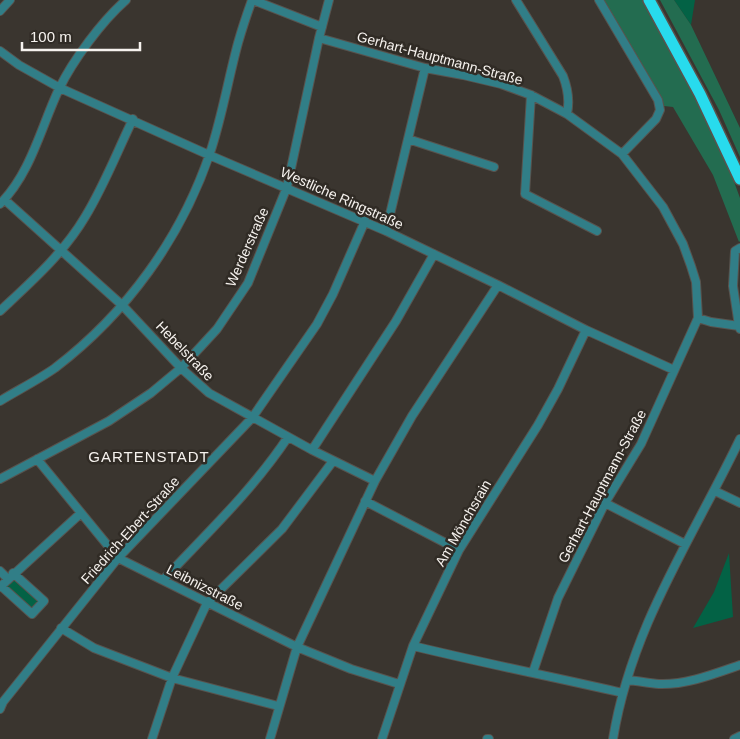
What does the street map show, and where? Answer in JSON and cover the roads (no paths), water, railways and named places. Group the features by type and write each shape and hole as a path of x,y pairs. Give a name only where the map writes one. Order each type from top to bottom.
{"highway":[{"path":"649,0 700,94 740,179"}],"street":[{"path":"0,11 10,0"},
{"path":"4,200 26,167 60,88 78,56 116,9 126,0"},
{"path":"0,401 54,368 94,335 123,306 158,260 187,209 209,154 218,126 238,40 253,0 322,27"},
{"name":"Werderstraße","path":"0,478 109,421 151,393 182,368 217,329 248,283 287,187 329,0"},
{"path":"516,0 563,76 569,103 568,114"},
{"path":"599,0 658,100 660,110 656,119 622,154"},
{"name":"Gerhart-Hauptmann-Straße","path":"319,38 426,68 501,84 531,95 568,114 622,154 663,207 683,244 696,282 698,318 641,444 606,503 558,598 534,672"},
{"name":"Westliche Ringstraße","path":"0,51 18,65 60,88 386,230 498,284 586,330 674,370"},
{"path":"386,230 426,68"},
{"path":"531,95 525,194 596,231"},
{"path":"0,311 41,274 62,250 85,217 133,119"},
{"path":"408,139 494,167"},
{"name":"Hebelstraße","path":"0,190 4,200 123,306 182,368 209,393 312,450 375,481"},
{"name":"Friedrich-Ebert-Straße","path":"1,704 118,558 252,418 317,324 333,294 365,221"},
{"path":"698,318 740,328 733,286 735,250 740,248"},
{"path":"312,450 396,321 434,254"},
{"path":"270,739 278,706 297,647 375,481 412,416 498,284"},
{"name":"Am Mönchsrain","path":"382,739 413,646 459,550 538,425 558,390 586,330"},
{"path":"163,580 234,507 267,468 288,437"},
{"path":"613,739 627,680 651,614 740,439"},
{"name":"Leibnizstraße","path":"37,459 118,558 297,647 351,669 400,684"},
{"path":"152,739 172,678 207,603 282,529 333,461"},
{"path":"715,491 740,504"},
{"path":"365,501 459,550"},
{"path":"606,503 685,544"},
{"path":"0,570 11,576 44,601 32,614 0,586 11,576 81,513"},
{"path":"61,628 94,648 172,678 278,706"},
{"path":"413,646 624,693"},
{"path":"627,680 660,684 682,682 705,677 740,665"},
{"path":"734,739 740,736"}],"district":[{"name":"GARTENSTADT","path":"149,456"}]}
